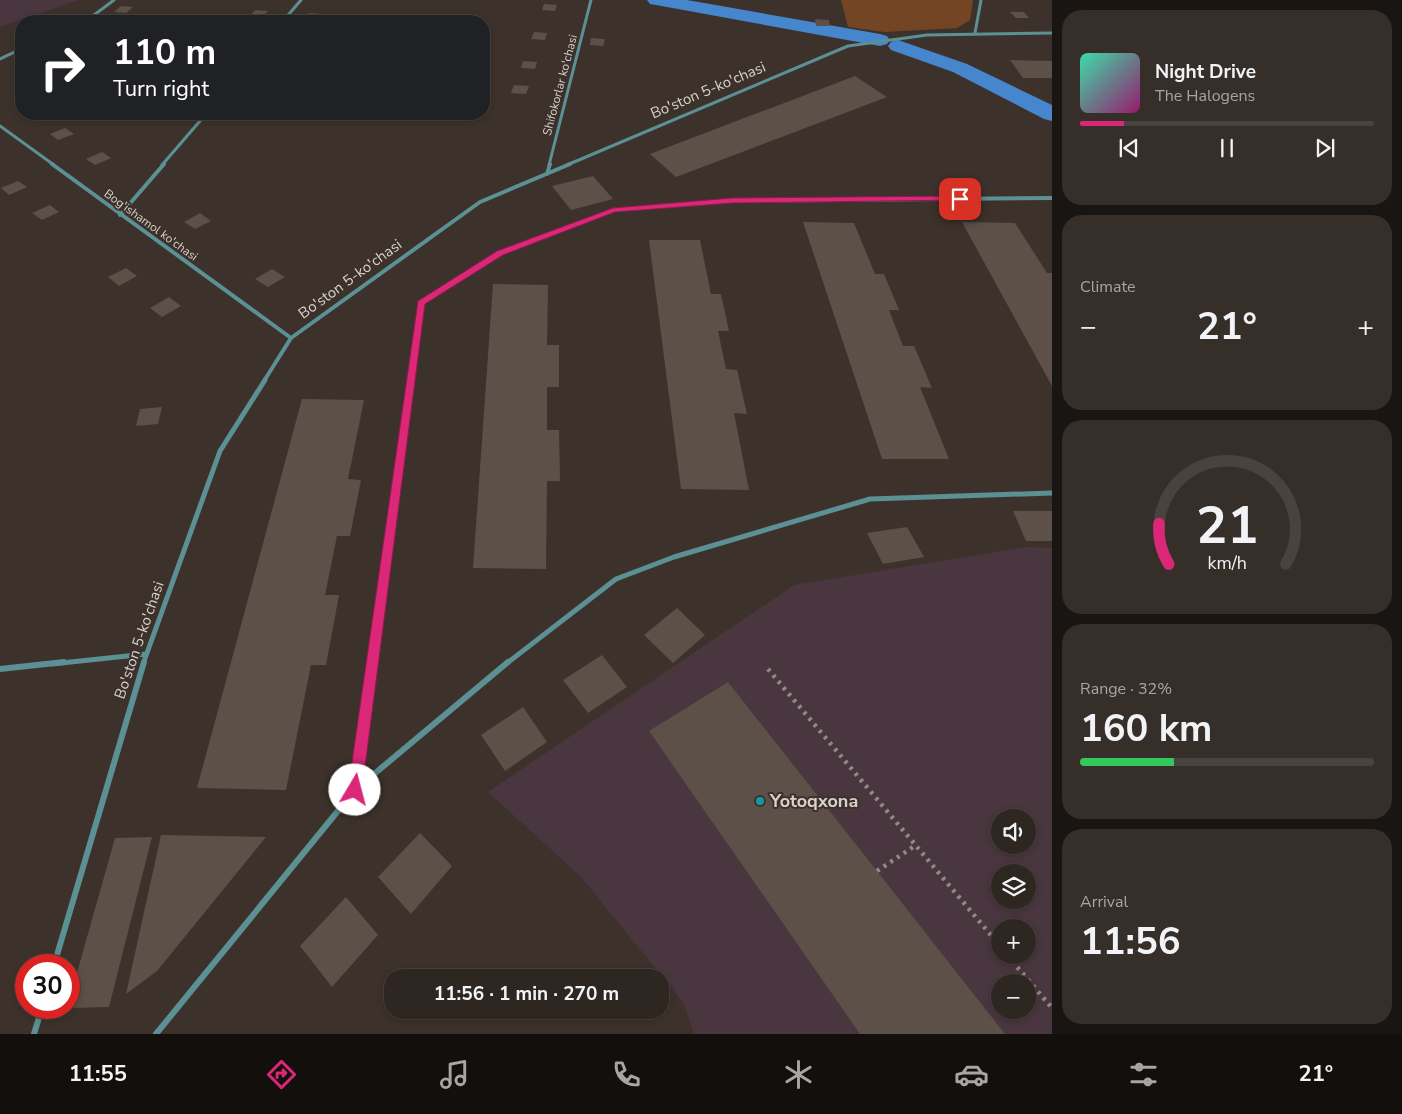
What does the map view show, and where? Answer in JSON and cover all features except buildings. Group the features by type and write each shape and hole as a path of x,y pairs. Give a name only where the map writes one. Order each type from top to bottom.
{"street":[{"path":"94,15 114,0"},
{"path":"288,15 301,0"},
{"name":"Shifokorlar ko'chasi","path":"546,174 591,0"},
{"path":"975,33 981,0"},
{"name":"Bo'ston 5-ko'chasi","path":"57,954 146,654 220,451 291,338 480,202 848,46 927,35 1052,33"},
{"path":"0,58 15,52"},
{"path":"120,215 201,120"},
{"name":"Bog'ishamol ko'chasi","path":"0,126 291,338"},
{"path":"355,790 421,303 500,253 613,210 732,200 1052,198"},
{"path":"156,1034 355,790 507,663 616,579 674,557 870,498 1052,493"},
{"path":"0,669 146,654"},
{"path":"34,1034 39,1019"}],"path":[{"path":"768,669 991,935"},
{"path":"877,871 916,845"},
{"path":"1015,964 1052,1008"}],"shaded area":[{"path":"0,0 78,0 35,15 15,15 15,22 0,27"},
{"path":"841,0 973,0 970,20 957,28 885,32 848,27"},
{"path":"1025,547 1052,548 1052,1034 694,1034 683,1002 669,985 669,969 656,969 581,877 488,792 794,585"}],"waterway":[{"path":"656,0 880,40"},
{"path":"898,46 960,68 1052,114"}],"place":[{"name":"Yotoqxona","path":"760,801"}],"route":[{"path":"355,790 421,303 500,253 613,210 732,200 960,199"}]}
